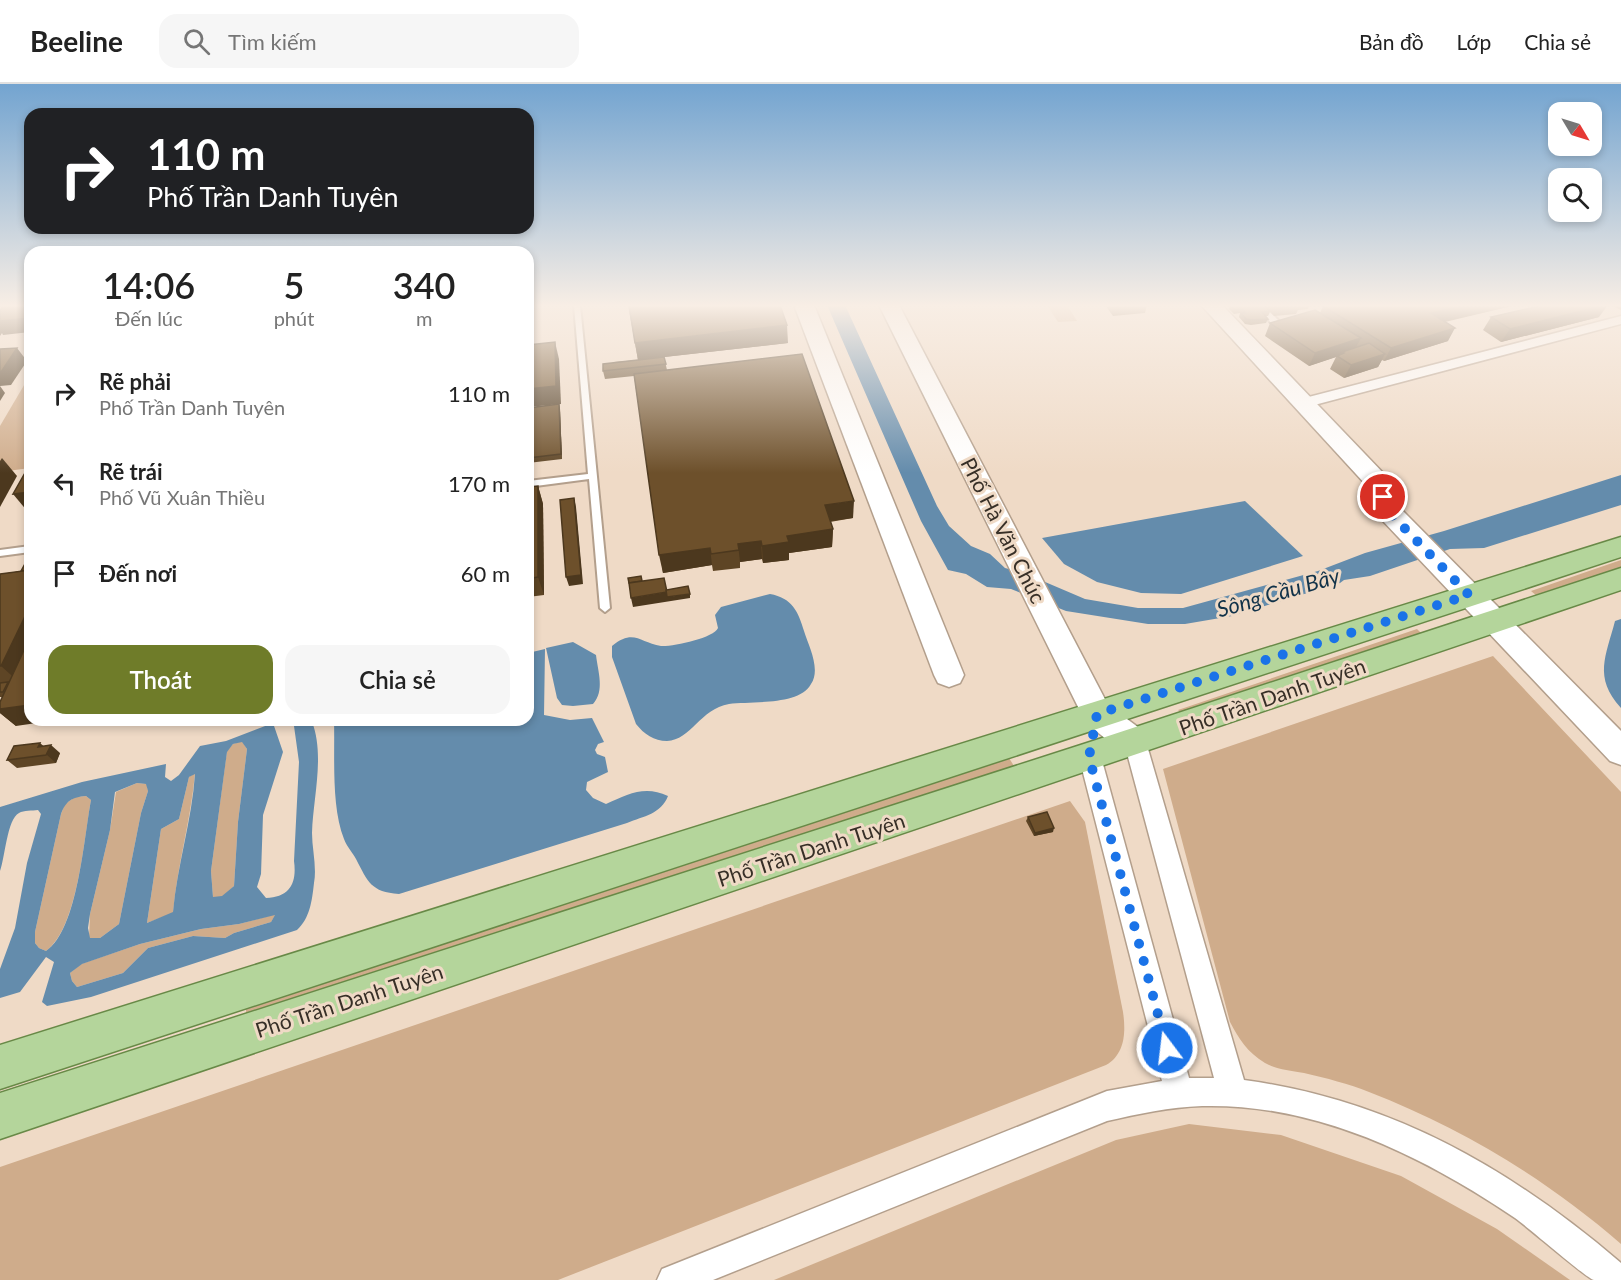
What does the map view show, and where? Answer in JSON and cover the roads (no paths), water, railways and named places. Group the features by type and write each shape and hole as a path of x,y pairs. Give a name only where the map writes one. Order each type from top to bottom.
{"main road":[{"name":"Phố Trần Danh Tuyên","path":"0,1067 1621,547"},
{"name":"Phố Trần Danh Tuyên","path":"0,1116 1135,742 1469,595 1621,579"},
{"path":"152,1065 155,1017"}],"street":[{"path":"826,361 949,675"},
{"name":"Phố Hà Văn Chúc","path":"917,361 1097,714 1135,742"},
{"path":"1264,361 1379,484 1386,507 1408,532 1621,752"},
{"path":"1304,403 1465,361"},
{"path":"1097,714 1089,757 1179,1093"},
{"path":"1135,742 1233,1093"},
{"path":"673,1280 1107,1106 1179,1093 1233,1093 1300,1102 1360,1120 1442,1156 1515,1200 1591,1257 1616,1280"}],"lane":[{"path":"582,361 605,608"},
{"path":"534,483 593,476"},
{"path":"0,553 24,550"}],"water":[{"name":"Sông Cầu Bây","path":"851,361 871,361 937,506 949,526 971,546 990,554 1005,568 1024,573 1085,599 1138,608 1183,608 1318,571 1365,553 1444,531 1621,475 1621,505 1484,548 1450,549 1370,576 1344,580 1232,616 1185,624 1148,624 1066,611 1011,589 987,587 966,574 948,570 921,521"},
{"path":"1245,501 1303,556 1181,594 1141,593 1097,582 1064,564 1042,538"},
{"path":"770,594 789,602 802,624 815,672 811,684 805,691 786,699 719,707 683,736 667,741 658,740 642,731 636,724 612,657 612,646 632,637 661,646 701,638 715,632 718,628 715,615 721,607"},
{"path":"1621,619 1621,708 1607,686 1604,666 1615,621"},
{"path":"573,642 596,655 600,687 593,704 562,705 557,698 546,648"},
{"path":"545,649 544,715 570,720 592,718 604,742 598,744 595,750 597,754 605,757 608,772 587,782 586,790 593,798 606,804 629,794 644,791 668,796 665,802 651,814 627,823 399,894 376,888 367,880 344,839 340,826 335,781 334,726 534,726 534,652"},
{"path":"265,726 274,726 283,752 263,815 261,874 257,887 266,898 274,897 286,892 293,882 299,762 294,726 313,726 318,748 312,833 315,871 308,915 297,930 91,997 47,1006 42,1002 54,962 46,957 20,992 0,998 0,969 15,928 27,863 41,814 38,810 26,811 15,817 9,831 0,871 0,807 82,782 166,764 165,777 171,781 179,775 200,746 226,741","holes":["242,742 247,749 238,822 234,886 222,896 213,897 211,871 227,752 233,744","195,774 173,912 147,923 161,829 179,819 189,777","137,783 146,784 148,791 141,813 119,924 100,938 90,938 88,928 90,914 110,830 115,792","86,796 91,800 78,881 66,924 57,940 46,951 35,943 35,932 61,814 70,800","275,915 271,922 225,938 193,936 148,948 123,973 77,987 72,981 70,973 82,964 140,944 201,929 239,924"]}]}
